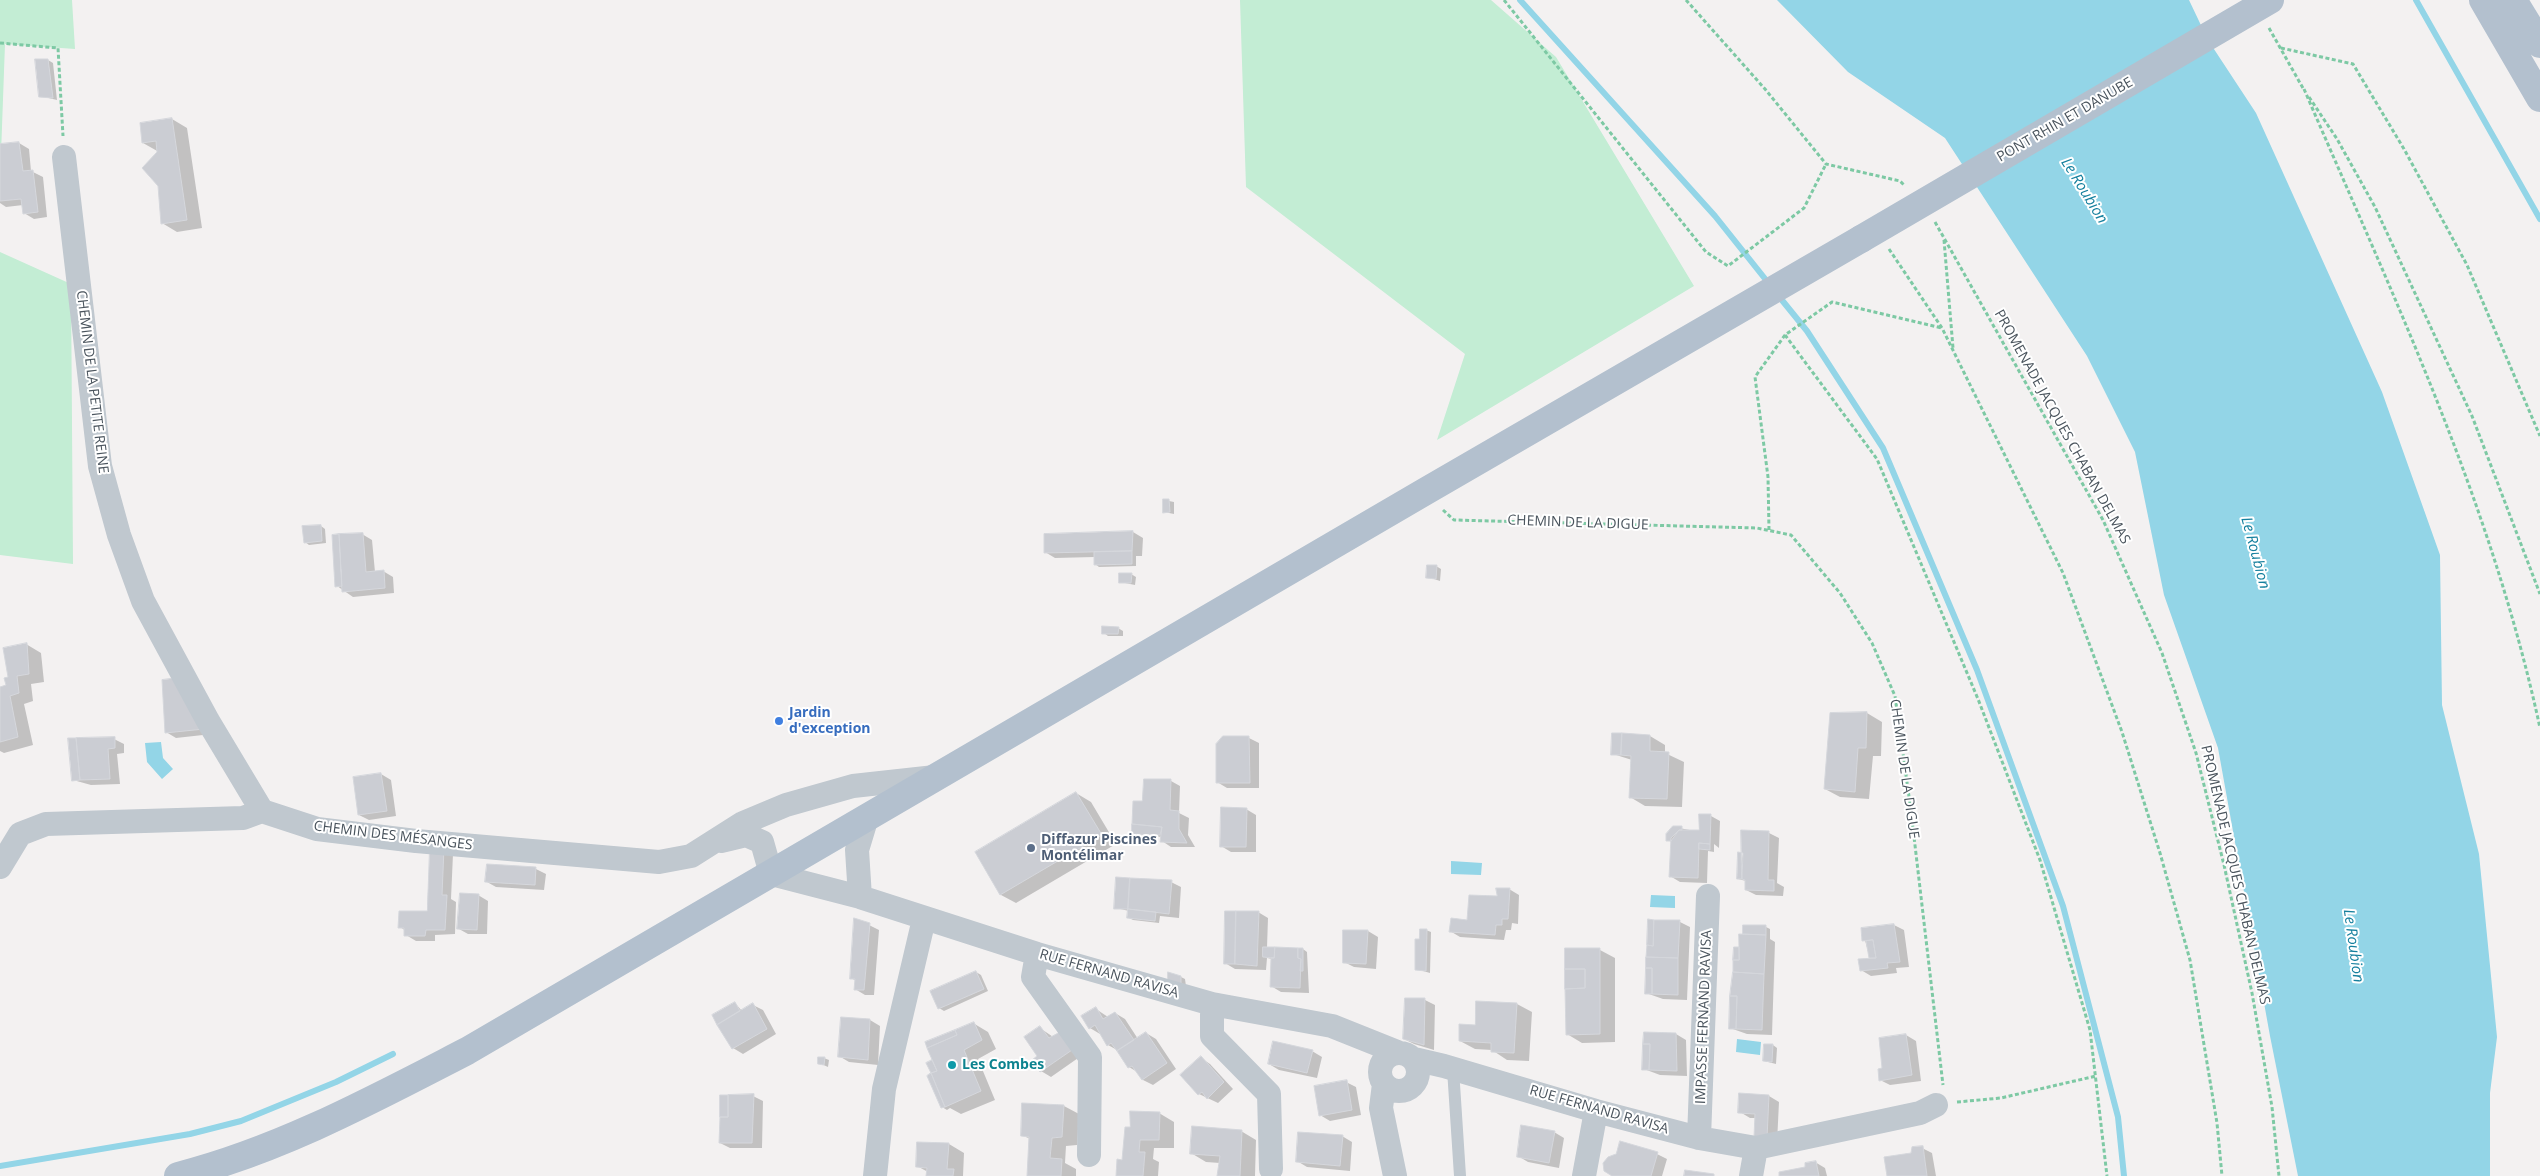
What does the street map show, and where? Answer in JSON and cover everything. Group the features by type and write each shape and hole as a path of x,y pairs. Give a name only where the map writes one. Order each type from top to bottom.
{"main road":[{"path":"2483,0 2540,98"},
{"path":"2513,0 2540,44"},
{"name":"PONT RHIN ET DANUBE","path":"178,1176 260,1149 349,1112 468,1051 1426,490 1869,235 2268,11"}],"street":[{"name":"CHEMIN DE LA PETITE REINE","path":"64,157 100,466 119,535 143,601 208,721 262,811"},
{"name":"CHEMIN DES MÉSANGES","path":"262,811 317,829 416,841 659,862 691,856 743,823 786,805 853,786 935,777"},
{"path":"0,867 20,834 46,824 244,818 262,811"},
{"path":"860,896 858,850 867,817"},
{"name":"CHEMIN DES MÉSANGES","path":"714,842 746,835 762,842 771,874"},
{"name":"RUE FERNAND RAVISA","path":"771,874 860,896 924,919 1037,954 1212,1004 1332,1026 1361,1036 1399,1072"},
{"name":"IMPASSE FERNAND RAVISA","path":"1699,1138 1708,896"},
{"path":"875,1176 884,1089 924,919"},
{"path":"1037,954 1033,977 1090,1057 1089,1155"},
{"path":"1212,1004 1212,1036 1270,1094 1271,1169"},
{"path":"1396,1176 1381,1108 1399,1072 1448,1067"},
{"name":"RUE FERNAND RAVISA","path":"1448,1067 1596,1111 1699,1138 1756,1148"},
{"path":"1751,1176 1756,1148 1920,1113 1936,1104"},
{"path":"1584,1176 1596,1111"}],"lane":[{"path":"1448,1067 1460,1176"}],"path":[{"path":"1504,0 1706,252 1728,266 1736,258 1804,208 1826,164"},
{"path":"1686,0 1765,89 1826,164 1900,181"},
{"path":"2268,11 2281,48 2304,89 2337,139 2383,224 2472,416 2540,594"},
{"path":"0,43 58,48 64,157"},
{"path":"2281,48 2353,64 2404,149 2467,266 2540,436"},
{"path":"2304,89 2406,322 2458,452 2492,549 2529,676 2540,728"},
{"name":"PROMENADE JACQUES CHABAN DELMAS","path":"1934,220 2103,520 2162,653 2196,752 2224,865 2262,1050 2272,1107 2279,1176"},
{"path":"1869,235 1942,328 2063,573 2122,732 2160,853 2190,960 2216,1123 2222,1176"},
{"path":"1943,237 1953,352"},
{"path":"1769,530 1768,477 1756,377 1785,336 1832,302 1942,328"},
{"path":"1785,336 1877,459 1974,690 2040,860 2090,1030 2107,1176"},
{"name":"CHEMIN DE LA DIGUE","path":"1426,490 1433,502 1454,520 1769,530 1792,535 1840,593 1872,643 1895,696 1943,1083 1936,1104"},
{"path":"1936,1104 2001,1098 2096,1076"}],"green space":[{"path":"0,0 72,0 75,49 5,44 0,182"},
{"path":"1240,0 1491,0 1556,57 1694,286 1437,440 1465,354 1246,187"},
{"path":"0,252 71,284 73,564 0,555"}],"water":[{"name":"Le Roubion","path":"1777,0 2189,0 2208,40 2256,113 2382,392 2440,555 2442,705 2479,854 2497,1037 2490,1093 2490,1176 2298,1176 2270,1036 2218,748 2164,595 2135,452 2087,356 1945,138 1848,72"},
{"path":"161,742 163,758 173,769 162,779 147,762 145,743"},
{"path":"1451,861 1482,863 1481,875 1451,874"},
{"path":"1651,895 1675,896 1675,908 1650,907"},
{"path":"1737,1039 1761,1042 1760,1055 1736,1052"}],"building":[{"path":"35,59 48,59 53,98 39,97"},
{"path":"172,118 187,220 161,224 158,186 142,168 157,152 156,141 142,143 140,123"},
{"path":"19,142 23,171 33,170 38,212 23,214 21,199 0,201 0,144"},
{"path":"1163,499 1169,499 1170,512 1163,513"},
{"path":"321,525 322,541 304,543 302,526"},
{"path":"1133,531 1132,551 1044,553 1044,534"},
{"path":"363,533 366,572 384,570 385,588 342,592 339,534"},
{"path":"339,534 342,586 335,587 332,535"},
{"path":"1132,551 1132,564 1094,565 1094,552"},
{"path":"1427,565 1437,565 1436,579 1426,578"},
{"path":"1119,573 1132,573 1131,583 1119,583"},
{"path":"1102,626 1119,627 1118,634 1102,634"},
{"path":"27,643 29,674 17,676 19,693 10,696 18,737 0,742 0,687 6,685 4,678 8,677 3,648"},
{"path":"177,678 204,729 165,733 162,680"},
{"path":"1867,712 1866,748 1858,748 1855,792 1824,789 1830,713"},
{"path":"1612,733 1622,733 1621,755 1611,755"},
{"path":"1622,733 1650,735 1650,751 1669,752 1667,799 1629,798 1631,756 1621,755"},
{"path":"1223,736 1249,736 1250,783 1216,783 1216,744"},
{"path":"115,737 115,748 108,749 110,779 80,780 76,738"},
{"path":"68,738 76,738 80,780 72,781"},
{"path":"381,773 387,811 358,815 353,777"},
{"path":"1144,779 1171,779 1170,810 1179,811 1179,829 1187,843 1160,842 1162,827 1132,824 1133,801 1142,801"},
{"path":"1076,792 1102,835 1000,895 975,852"},
{"path":"1221,807 1247,808 1246,847 1220,847"},
{"path":"1699,814 1711,814 1710,844 1699,843 1698,878 1669,877 1671,838 1679,830 1699,830"},
{"path":"1132,824 1162,827 1160,835 1132,834"},
{"path":"1673,826 1682,826 1682,830 1679,830 1671,841 1666,841 1666,834"},
{"path":"1741,830 1769,831 1768,880 1774,880 1774,891 1745,890 1745,880 1742,879"},
{"path":"1699,843 1710,844 1710,850 1699,849"},
{"path":"430,847 444,847 442,895 447,895 445,930 426,930 425,936 404,936 404,928 398,928 399,911 427,911"},
{"path":"1738,852 1743,853 1742,879 1737,879"},
{"path":"487,864 536,867 535,885 485,882"},
{"path":"1116,877 1130,878 1128,909 1114,909"},
{"path":"1130,878 1172,880 1169,914 1128,909"},
{"path":"1496,888 1510,888 1508,919 1502,919 1502,925 1496,925 1495,935 1449,932 1451,918 1467,920 1469,895 1497,896"},
{"path":"460,893 479,894 477,930 457,929"},
{"path":"1128,909 1156,912 1155,921 1127,918"},
{"path":"1225,911 1236,911 1235,964 1224,964"},
{"path":"1236,911 1259,911 1257,966 1235,964"},
{"path":"854,918 870,923 864,990 854,990 855,979 850,979"},
{"path":"1648,919 1654,920 1653,946 1647,945"},
{"path":"1654,920 1680,920 1678,958 1646,957 1647,945 1653,946"},
{"path":"1894,924 1900,962 1887,963 1888,968 1860,971 1858,959 1876,958 1873,940 1862,941 1861,928"},
{"path":"1743,925 1766,925 1766,935 1743,934"},
{"path":"1420,929 1427,929 1426,971 1415,970 1415,939 1419,939"},
{"path":"1343,930 1368,930 1366,964 1343,963"},
{"path":"1739,934 1766,935 1764,974 1733,972 1733,960 1739,960"},
{"path":"1873,940 1876,958 1869,958 1866,941"},
{"path":"1263,947 1275,947 1274,958 1263,957"},
{"path":"1275,947 1298,948 1298,958 1301,959 1300,988 1270,987 1271,958 1274,958"},
{"path":"1734,947 1739,947 1739,960 1733,960"},
{"path":"1298,948 1303,948 1303,971 1300,971 1301,959 1298,958"},
{"path":"1565,948 1600,948 1600,1034 1566,1035 1565,989 1585,988 1585,969 1565,969"},
{"path":"1646,957 1678,958 1678,995 1652,994 1652,968 1646,968"},
{"path":"1646,968 1652,968 1652,994 1645,994"},
{"path":"1565,969 1585,969 1585,988 1565,989"},
{"path":"976,971 984,989 938,1009 930,991"},
{"path":"1168,972 1181,976 1181,985 1168,981"},
{"path":"1733,972 1764,974 1762,1030 1736,1029 1737,996 1730,996"},
{"path":"1730,996 1737,996 1736,1029 1729,1029"},
{"path":"1405,998 1425,998 1424,1045 1403,1039"},
{"path":"1476,1001 1517,1003 1514,1053 1491,1052 1491,1043 1459,1041 1459,1024 1475,1025"},
{"path":"735,1002 740,1011 717,1025 712,1015"},
{"path":"753,1003 767,1029 732,1049 717,1025"},
{"path":"1096,1007 1103,1019 1115,1012 1134,1040 1117,1051 1111,1043 1107,1046 1095,1025 1089,1029 1081,1016"},
{"path":"841,1017 870,1019 868,1060 838,1057"},
{"name":"Les Combes","path":"974,1022 982,1040 964,1050 981,1091 945,1107 931,1073 937,1071 927,1048 957,1035 955,1030"},
{"path":"1040,1026 1049,1038 1060,1032 1072,1050 1040,1072 1032,1060 1037,1056 1024,1037"},
{"name":"Les Combes","path":"955,1030 957,1035 927,1048 925,1042"},
{"path":"1146,1032 1167,1063 1142,1080 1132,1066 1128,1068 1117,1051"},
{"path":"1644,1032 1676,1033 1677,1071 1649,1070 1650,1044 1643,1044"},
{"path":"1906,1034 1912,1075 1879,1081 1878,1069 1882,1068 1879,1038"},
{"path":"1273,1041 1313,1050 1307,1073 1268,1064"},
{"path":"1643,1044 1650,1044 1649,1070 1642,1070"},
{"path":"1764,1044 1773,1044 1772,1062 1763,1061"},
{"path":"1201,1056 1224,1082 1207,1099 1202,1092 1198,1095 1180,1075"},
{"path":"818,1057 825,1057 824,1065 818,1064"},
{"name":"Les Combes","path":"932,1060 937,1071 931,1073 926,1063"},
{"name":"Les Combes","path":"931,1073 945,1107 941,1108 927,1076"},
{"path":"1347,1080 1352,1110 1319,1116 1314,1086"},
{"path":"1739,1093 1769,1095 1767,1138 1754,1137 1755,1114 1738,1113"},
{"path":"754,1094 752,1143 719,1143 720,1117 728,1117 728,1095"},
{"path":"720,1095 728,1095 728,1117 720,1117"},
{"path":"1022,1103 1064,1105 1062,1137 1052,1138 1050,1158 1062,1159 1061,1176 1027,1176 1029,1137 1021,1136"},
{"path":"1130,1111 1160,1112 1159,1140 1140,1140 1139,1152 1145,1152 1143,1176 1116,1176 1117,1159 1122,1160 1125,1127 1130,1127"},
{"path":"1521,1125 1555,1131 1549,1163 1517,1157"},
{"path":"1192,1126 1242,1130 1240,1176 1217,1176 1220,1156 1190,1154"},
{"path":"1298,1132 1343,1135 1340,1166 1296,1162"},
{"path":"1620,1141 1658,1152 1651,1176 1612,1176 1604,1171 1603,1163 1608,1157 1616,1154"},
{"path":"917,1142 949,1143 947,1169 954,1169 953,1176 926,1176 927,1168 916,1167"},
{"path":"1923,1146 1927,1176 1887,1176 1884,1157 1911,1153 1912,1147"},
{"path":"1816,1161 1819,1176 1779,1176 1779,1172 1805,1167 1805,1163"},
{"path":"1685,1170 1714,1174 1714,1176 1684,1176"}],"waterway":[{"path":"1520,0 1715,216 1770,285"},
{"path":"2416,0 2540,219"},
{"path":"1777,294 1807,331 1883,448 1977,670 2063,906 2118,1117 2124,1176"},
{"path":"0,1166 190,1134 241,1121 336,1082 393,1054"}],"place":[{"name":"Jardin d'exception","path":"779,721"},
{"name":"Diffazur Piscines Montélimar","path":"1031,848"},
{"name":"Les Combes","path":"952,1065"}]}
